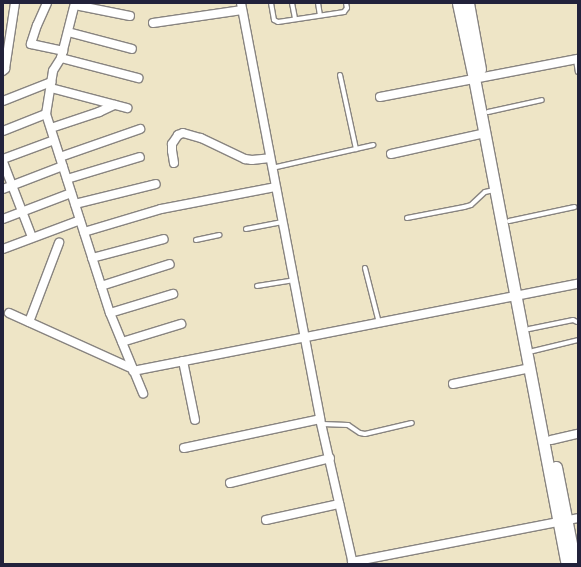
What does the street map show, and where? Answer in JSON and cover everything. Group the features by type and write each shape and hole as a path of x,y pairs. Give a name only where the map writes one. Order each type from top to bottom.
{"street":[{"path":"3,71 5,69 15,3"},
{"path":"47,3 36,25 31,44 138,78"},
{"path":"458,3 468,26"},
{"path":"468,3 468,26 478,78 485,134 495,190 519,296 529,328 568,520 575,564"},
{"path":"130,16 75,4 62,55 53,71 46,114 110,313 143,393"},
{"path":"153,23 241,6 321,421 352,563 568,520"},
{"path":"68,32 132,49"},
{"path":"380,97 577,60"},
{"path":"478,78 488,112 509,222 530,368 568,520 567,564"},
{"path":"3,101 51,85 127,108"},
{"path":"51,128 100,112 114,105"},
{"path":"3,131 46,114"},
{"path":"60,157 140,129"},
{"path":"174,162 172,144 178,134 183,133 201,138 244,159 258,160 270,158"},
{"path":"391,154 485,134"},
{"path":"32,237 3,161 54,140"},
{"path":"67,179 140,157"},
{"path":"3,189 63,166"},
{"path":"75,204 156,184"},
{"path":"84,232 161,210 275,187"},
{"path":"3,219 72,193"},
{"path":"3,248 80,220"},
{"path":"92,258 164,239"},
{"path":"29,322 59,243"},
{"path":"101,286 170,264"},
{"path":"9,314 132,369 183,361 578,284"},
{"path":"110,313 173,294"},
{"path":"122,342 181,324"},
{"path":"183,361 195,420"},
{"path":"453,384 530,368"},
{"path":"184,448 321,421"},
{"path":"551,440 578,434"},
{"path":"230,483 330,458"},
{"path":"266,520 339,504"}],"lane":[{"path":"271,3 274,20 278,22 344,12 347,8 346,3"},
{"path":"292,3 295,19"},
{"path":"318,3 320,15"},
{"path":"577,60 578,72"},
{"path":"340,75 356,149"},
{"path":"488,112 542,100"},
{"path":"272,168 373,145"},
{"path":"407,218 464,208 471,205 485,192 495,190"},
{"path":"509,222 575,207"},
{"path":"246,229 282,222"},
{"path":"196,240 219,235"},
{"path":"365,268 379,323"},
{"path":"257,286 293,280"},
{"path":"529,328 573,320 577,322"},
{"path":"533,350 578,340"},
{"path":"321,421 348,425 360,433 365,434 412,423"}]}
